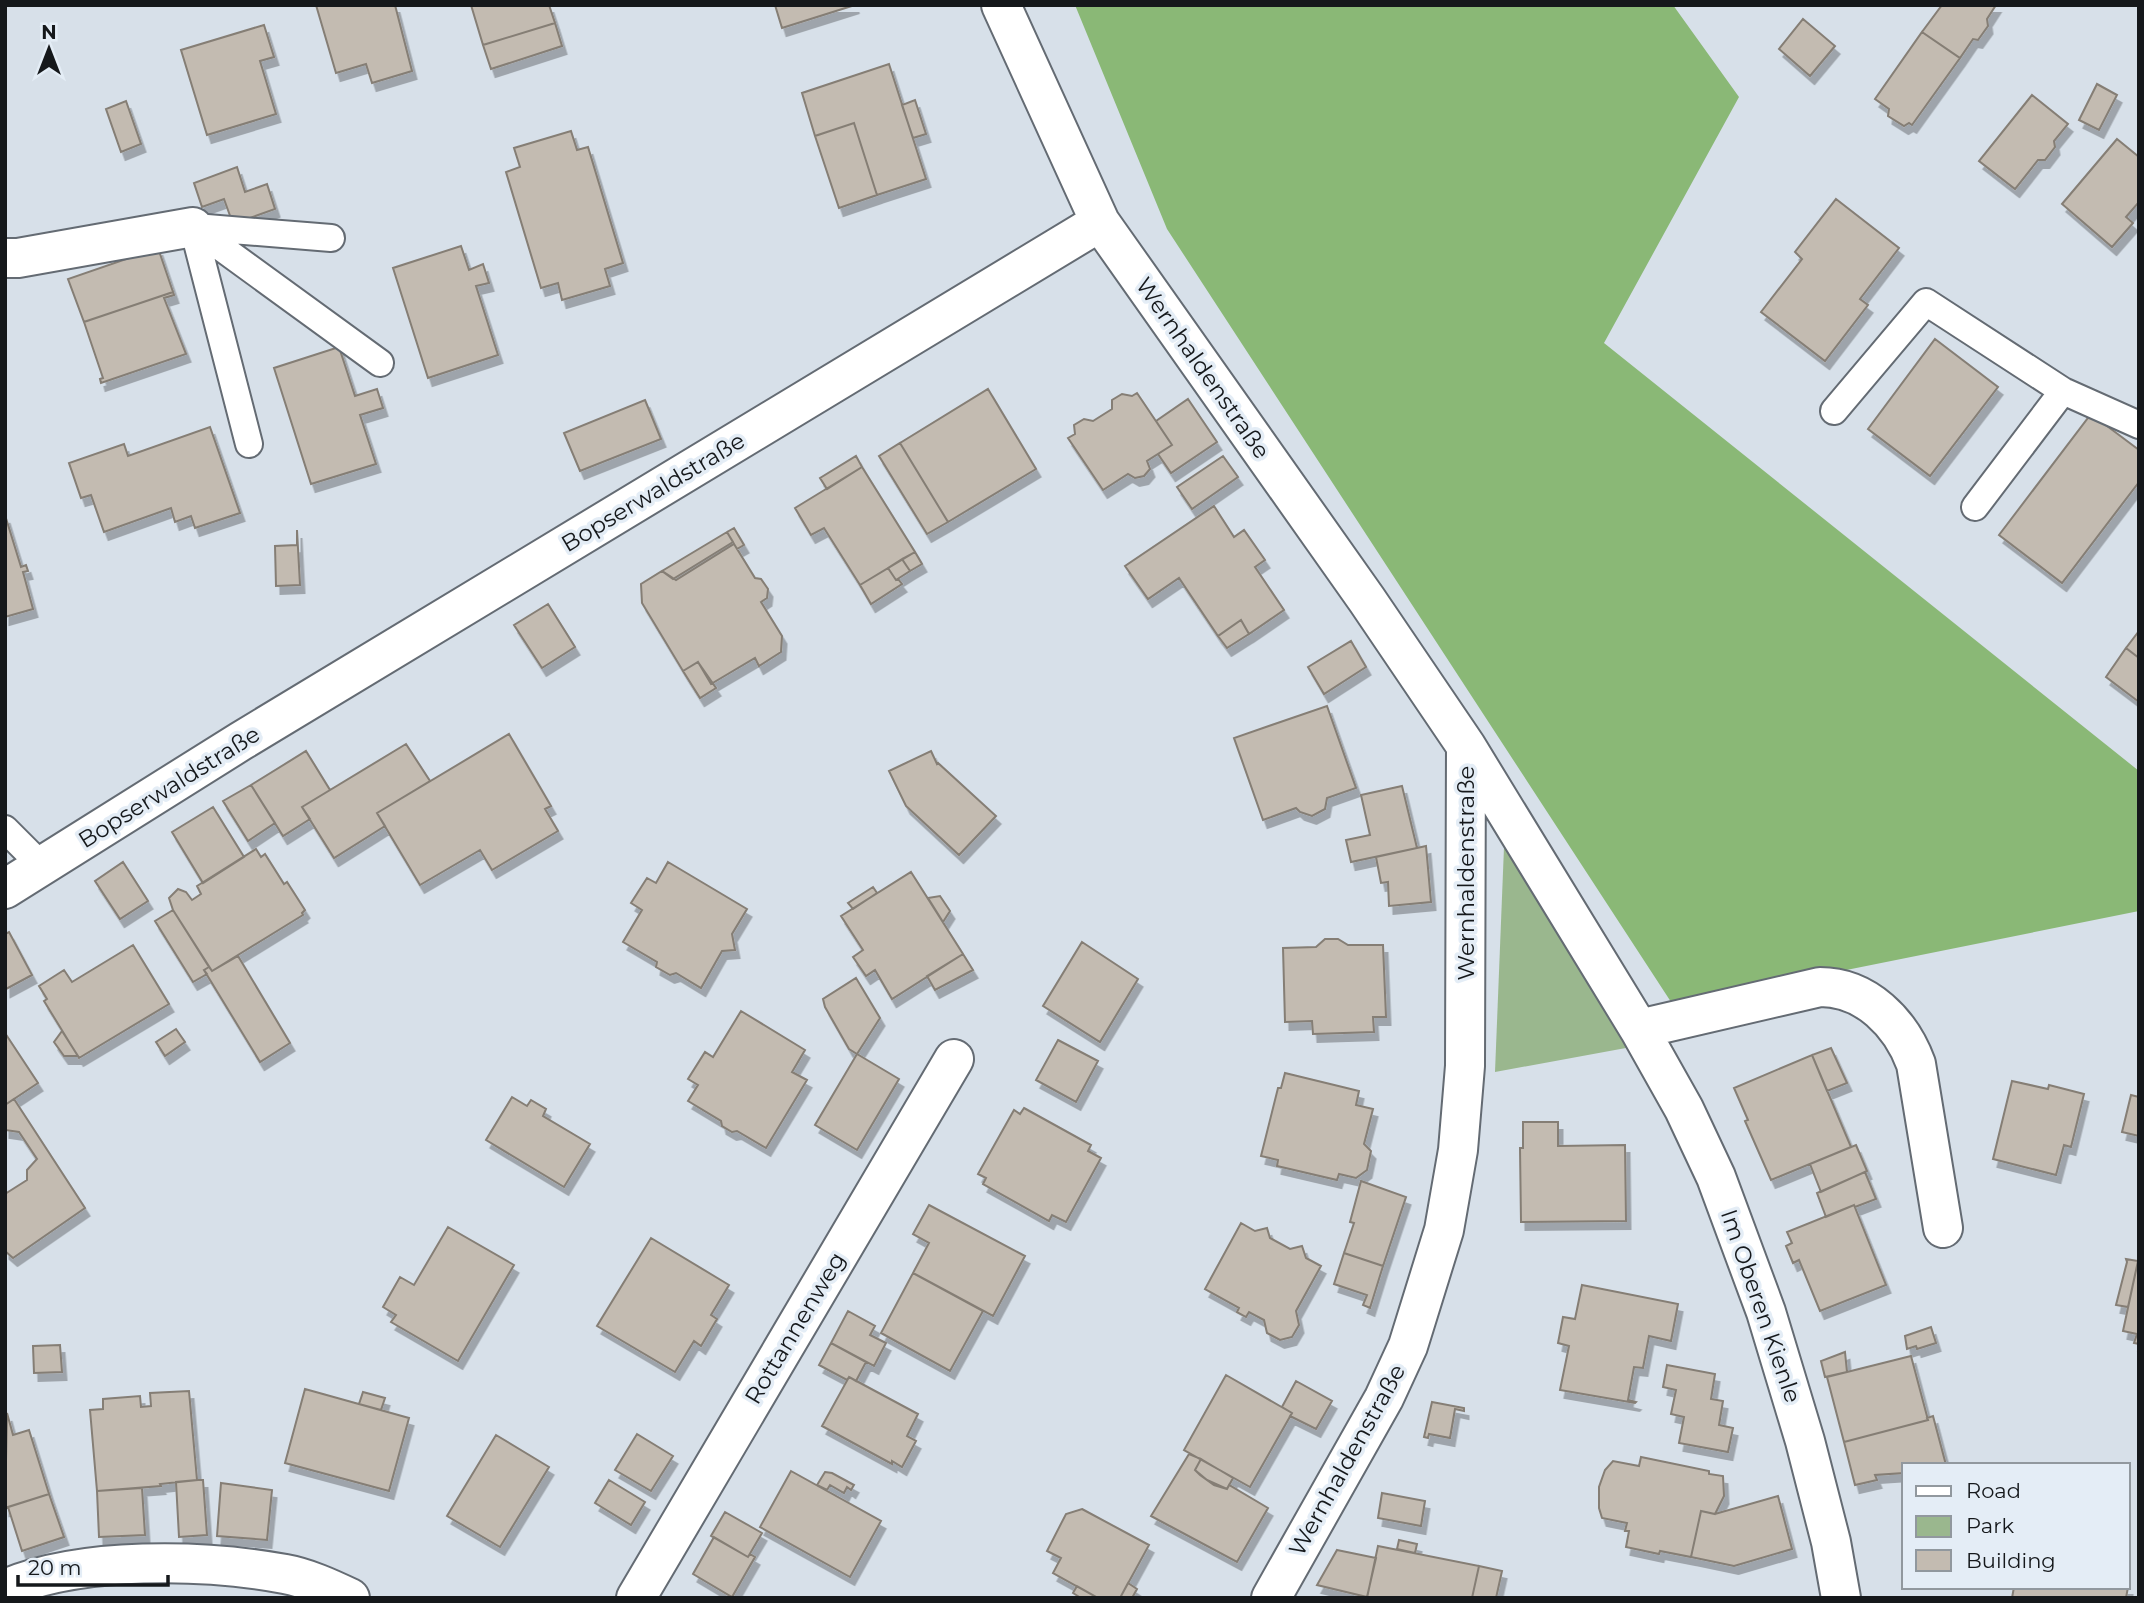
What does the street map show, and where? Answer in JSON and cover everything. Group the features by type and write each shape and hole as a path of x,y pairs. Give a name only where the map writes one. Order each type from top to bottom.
{"street":[{"path":"1001,5 1100,222"},
{"name":"Wernhaldenstraße","path":"1100,222 1367,600 1466,746 1465,1066 1458,1150 1444,1230 1412,1335 1384,1398 1271,1598"},
{"name":"Bopserwaldstraße","path":"5,889 253,734 1100,222"},
{"path":"5,258 18,258 193,227"},
{"name":"Im Oberen Kienle","path":"1466,746 1639,1029 1684,1110 1716,1177 1753,1274 1805,1441 1831,1542 1841,1598"},
{"path":"1639,1029 1820,987 1838,987 1866,999 1908,1041 1916,1064 1943,1228"},
{"name":"Rottannenweg","path":"636,1598 954,1059"},
{"path":"5,1589 56,1573 100,1567 193,1565 286,1574 350,1598"}],"lane":[{"path":"193,227 331,238"},
{"path":"193,227 380,363"},
{"path":"193,227 249,444"},
{"path":"1835,411 1926,302 2063,391 2139,425"},
{"path":"1975,508 2063,391"},
{"path":"5,829 42,866"}],"green space":[{"path":"1075,5 1673,5 1739,97 1604,343 2139,771 2139,911 1673,1005 1167,229"},
{"path":"1505,822 1653,1043 1495,1072"}],"building":[{"path":"316,5 395,5 412,71 372,83 366,64 336,73"},
{"path":"471,5 549,5 555,23 483,45"},
{"path":"775,5 855,5 782,28"},
{"path":"1942,5 1996,5 1987,19 1988,26 1978,40 1973,39 1960,58 1922,32"},
{"path":"1803,19 1835,46 1810,76 1779,49"},
{"path":"555,23 562,46 491,69 483,45"},
{"path":"264,25 274,57 260,61 276,114 207,135 181,50"},
{"path":"1922,32 1960,58 1912,125 1909,123 1904,126 1888,116 1889,109 1875,99"},
{"path":"889,64 926,179 877,195 854,123 815,136 802,93"},
{"path":"2097,84 2117,95 2099,130 2079,120"},
{"path":"2032,95 2068,124 2054,141 2055,147 2045,160 2038,160 2015,189 1979,161"},
{"path":"915,100 926,134 913,138 902,105"},
{"path":"126,101 141,144 121,152 106,109"},
{"path":"854,123 877,195 839,208 815,136"},
{"path":"571,131 577,150 588,147 623,263 605,269 610,286 562,300 558,283 541,288 506,172 520,167 514,148"},
{"path":"2117,139 2139,157 2139,202 2126,217 2133,223 2112,247 2062,204"},
{"path":"237,167 245,192 267,184 275,209 233,224 224,199 202,207 194,183"},
{"path":"1836,199 1899,248 1860,299 1868,305 1825,361 1761,312 1802,259 1795,252"},
{"path":"461,246 469,270 483,264 489,283 476,286 498,355 428,378 393,268"},
{"path":"158,248 173,292 84,322 68,279"},
{"path":"173,292 174,295 164,298 186,354 101,383 100,379 103,378 84,322"},
{"path":"1935,339 1998,387 1930,476 1868,429"},
{"path":"339,347 355,396 377,389 383,408 360,415 376,464 311,484 274,368"},
{"path":"988,389 1036,469 948,522 900,443"},
{"path":"1137,393 1172,445 1147,461 1150,469 1144,476 1135,478 1128,474 1103,490 1068,438 1075,434 1074,425 1084,419 1093,421 1112,409 1112,400 1122,394 1132,396"},
{"path":"1188,399 1217,442 1171,473 1158,454 1172,445 1156,421"},
{"path":"645,400 661,439 580,471 564,433"},
{"path":"2091,414 2139,450 2139,482 2062,583 1999,535"},
{"path":"210,427 240,513 195,528 191,516 175,522 171,508 104,532 91,495 81,498 69,463 124,444 128,456"},
{"path":"900,443 948,522 927,534 879,456"},
{"path":"856,456 862,467 827,489 820,478"},
{"path":"1223,456 1238,477 1192,509 1177,487"},
{"path":"862,467 915,552 860,585 824,528 811,535 795,508"},
{"path":"1214,506 1234,537 1244,530 1265,560 1255,567 1284,610 1249,634 1241,620 1218,636 1179,578 1148,599 1125,566"},
{"path":"5,515 21,567 26,565 28,571 23,572 33,609 5,617"},
{"path":"734,528 744,545 737,549 727,532"},
{"path":"297,530 300,585 276,586 275,546 297,545"},
{"path":"727,532 733,542 673,579 662,571"},
{"path":"734,544 755,578 761,579 768,589 767,598 761,602 782,636 781,652 759,666 755,658 711,684 698,662 683,671 642,603 641,584 662,571 676,580"},
{"path":"915,552 922,564 910,571 902,559"},
{"path":"902,559 910,571 896,580 888,568"},
{"path":"888,568 902,584 871,604 860,585"},
{"path":"548,604 575,647 542,668 514,625"},
{"path":"1241,620 1249,634 1227,648 1218,636"},
{"path":"2139,631 2139,658 2126,648"},
{"path":"1351,641 1366,667 1324,694 1308,667"},
{"path":"2126,648 2139,658 2139,702 2106,677"},
{"path":"698,662 716,688 700,698 683,671"},
{"path":"1327,706 1356,788 1327,798 1325,809 1312,816 1296,808 1263,820 1234,738"},
{"path":"509,734 551,806 545,809 558,831 492,870 480,850 420,885 377,813"},
{"path":"406,744 430,781 377,813 385,826 334,858 302,807"},
{"path":"306,751 330,790 302,807 310,819 283,836 251,785"},
{"path":"931,751 937,764 996,816 959,855 906,806 889,771"},
{"path":"251,785 275,823 248,841 223,801"},
{"path":"1402,786 1417,848 1351,862 1346,840 1370,835 1361,795"},
{"path":"213,807 244,857 203,883 172,832"},
{"path":"1426,846 1431,902 1389,906 1388,882 1381,883 1376,857"},
{"path":"256,849 261,857 265,854 305,910 303,915 212,971 173,910 169,898 178,889 186,892 192,900 201,894 197,886"},
{"path":"123,862 148,901 120,919 95,881"},
{"path":"668,862 747,909 732,934 735,950 722,951 701,988 676,973 670,975 656,967 657,962 623,942 642,910 631,903 647,878 656,883"},
{"path":"911,872 963,954 892,999 875,970 866,976 853,957 863,950 841,916"},
{"path":"873,887 877,893 853,909 848,903"},
{"path":"940,896 950,911 943,922 928,898"},
{"path":"173,910 209,967 204,970 207,974 193,982 155,921"},
{"path":"9,932 32,975 6,989 5,934"},
{"path":"1325,939 1338,939 1348,945 1383,945 1386,1017 1373,1017 1374,1032 1313,1034 1312,1021 1285,1022 1283,948 1316,947"},
{"path":"1082,942 1138,979 1100,1042 1043,1006"},
{"path":"133,945 169,1004 79,1058 44,1001 47,999 39,986 64,970 72,982"},
{"path":"963,954 973,970 935,990 927,976"},
{"path":"238,956 290,1043 260,1062 204,970 209,967 212,971"},
{"path":"856,978 880,1018 857,1054 849,1049 823,999"},
{"path":"741,1011 805,1050 792,1072 807,1080 766,1148 737,1131 732,1132 722,1126 721,1121 688,1101 698,1085 688,1079 705,1052 713,1057"},
{"path":"176,1029 185,1042 165,1056 156,1042"},
{"path":"62,1031 78,1056 64,1056 54,1042"},
{"path":"5,1033 38,1083 5,1105"},
{"path":"1058,1040 1098,1061 1076,1102 1036,1080"},
{"path":"1831,1048 1847,1083 1827,1091 1812,1055"},
{"path":"857,1054 899,1079 857,1150 815,1125"},
{"path":"1812,1055 1851,1147 1771,1180 1745,1121 1748,1120 1734,1088"},
{"path":"1285,1073 1359,1091 1356,1105 1373,1109 1364,1144 1371,1151 1367,1170 1356,1178 1339,1174 1337,1180 1277,1166 1278,1160 1261,1156 1278,1088 1281,1088"},
{"path":"2012,1081 2048,1089 2049,1085 2084,1094 2071,1147 2064,1145 2056,1175 1993,1159"},
{"path":"2131,1095 2139,1097 2139,1136 2122,1132"},
{"path":"512,1097 527,1106 531,1100 546,1109 543,1116 590,1144 564,1187 486,1140"},
{"path":"14,1099 85,1208 13,1258 5,1251 5,1194 27,1180 27,1170 37,1159 19,1132 5,1130 5,1105"},
{"path":"1024,1108 1091,1145 1088,1151 1101,1158 1066,1222 1052,1215 1049,1221 983,1184 986,1178 978,1174 1014,1110 1020,1114"},
{"path":"1523,1122 1558,1122 1558,1146 1625,1145 1626,1221 1521,1222 1520,1148 1523,1148"},
{"path":"1856,1145 1867,1171 1821,1192 1810,1164"},
{"path":"1865,1172 1876,1199 1826,1217 1817,1193"},
{"path":"1361,1181 1406,1197 1383,1266 1344,1253 1354,1223 1350,1222"},
{"path":"929,1205 1025,1256 993,1316 913,1273 929,1243 913,1234"},
{"path":"1854,1205 1886,1285 1820,1311 1799,1260 1793,1263 1786,1246 1792,1243 1787,1232"},
{"path":"1241,1223 1255,1231 1267,1228 1270,1238 1290,1249 1302,1246 1306,1258 1321,1266 1296,1311 1299,1325 1292,1337 1280,1340 1267,1333 1264,1320 1249,1312 1246,1317 1237,1312 1239,1308 1205,1289"},
{"path":"448,1227 514,1265 458,1361 391,1322 396,1315 383,1307 400,1277 414,1285"},
{"path":"651,1238 729,1285 711,1315 717,1319 701,1346 694,1341 675,1372 597,1326"},
{"path":"1344,1253 1383,1266 1370,1308 1363,1305 1367,1295 1334,1284"},
{"path":"2126,1259 2138,1261 2128,1307 2116,1305"},
{"path":"2138,1261 2139,1344 2134,1343 2137,1334 2123,1331"},
{"path":"913,1273 983,1311 950,1371 881,1333"},
{"path":"1582,1285 1678,1304 1671,1341 1649,1336 1643,1368 1634,1367 1628,1400 1635,1403 1560,1390 1569,1346 1558,1343 1563,1317 1575,1319"},
{"path":"848,1311 875,1326 870,1335 886,1343 874,1366 831,1343"},
{"path":"1931,1327 1936,1343 1907,1349 1905,1336"},
{"path":"831,1343 866,1362 856,1381 849,1377 847,1380 819,1365"},
{"path":"60,1345 62,1372 34,1373 33,1346"},
{"path":"1845,1352 1847,1372 1825,1377 1821,1361"},
{"path":"1911,1356 1928,1420 1844,1442 1827,1377"},
{"path":"1667,1365 1715,1374 1711,1399 1723,1401 1719,1425 1733,1428 1728,1452 1679,1443 1684,1417 1671,1414 1676,1390 1663,1387"},
{"path":"1226,1375 1292,1413 1250,1487 1184,1450"},
{"path":"849,1377 918,1414 907,1436 916,1441 902,1467 822,1426"},
{"path":"1296,1381 1332,1401 1316,1429 1290,1416 1292,1413 1282,1407"},
{"path":"305,1389 409,1418 389,1491 285,1463"},
{"path":"189,1391 197,1480 97,1491 90,1410 103,1409 103,1399 140,1396 141,1407 151,1406 150,1393"},
{"path":"363,1392 385,1398 381,1410 359,1404"},
{"path":"1432,1402 1464,1408 1464,1411 1455,1409 1450,1438 1429,1434 1428,1438 1424,1437"},
{"path":"7,1413 13,1435 29,1430 49,1494 5,1508"},
{"path":"1933,1416 1945,1463 1902,1463 1902,1473 1875,1475 1877,1480 1855,1485 1844,1442 1928,1420 1927,1418"},
{"path":"637,1434 673,1456 651,1491 615,1470"},
{"path":"496,1435 549,1467 500,1547 447,1516"},
{"path":"1189,1454 1201,1459 1195,1470 1207,1480 1227,1489 1229,1485 1268,1508 1237,1562 1151,1516"},
{"path":"1641,1457 1723,1476 1724,1496 1715,1514 1701,1511 1691,1557 1626,1547 1629,1531 1625,1531 1627,1523 1602,1518 1599,1487 1605,1470 1613,1461 1639,1466"},
{"path":"1201,1459 1233,1478 1227,1489 1214,1485 1195,1470"},
{"path":"791,1471 881,1521 850,1577 760,1527"},
{"path":"825,1472 854,1485 851,1490 847,1487 844,1493 830,1485 827,1490 817,1485"},
{"path":"203,1480 207,1535 179,1537 176,1482"},
{"path":"609,1480 645,1502 631,1525 595,1503"},
{"path":"221,1483 272,1490 267,1540 217,1536"},
{"path":"142,1488 145,1535 99,1537 97,1491"},
{"path":"1382,1493 1425,1501 1421,1526 1378,1518"},
{"path":"49,1494 64,1537 22,1551 8,1507"},
{"path":"1778,1496 1792,1549 1734,1566 1691,1557 1701,1511 1715,1514"},
{"path":"1082,1509 1149,1545 1120,1598 1098,1598 1053,1573 1061,1558 1047,1551 1066,1514"},
{"path":"725,1512 762,1533 748,1557 711,1536"},
{"path":"714,1537 748,1557 750,1554 755,1557 732,1597 693,1574"},
{"path":"1399,1540 1417,1544 1415,1553 1397,1549"},
{"path":"1378,1546 1479,1566 1472,1598 1367,1598"},
{"path":"1337,1550 1376,1558 1367,1597 1317,1585"},
{"path":"1479,1566 1502,1571 1496,1598 1472,1598"},
{"path":"1128,1583 1137,1589 1132,1598 1120,1598"},
{"path":"1077,1586 1098,1598 1081,1598 1073,1593"},
{"path":"2014,1589 2128,1589 2126,1598 2012,1598"}]}
